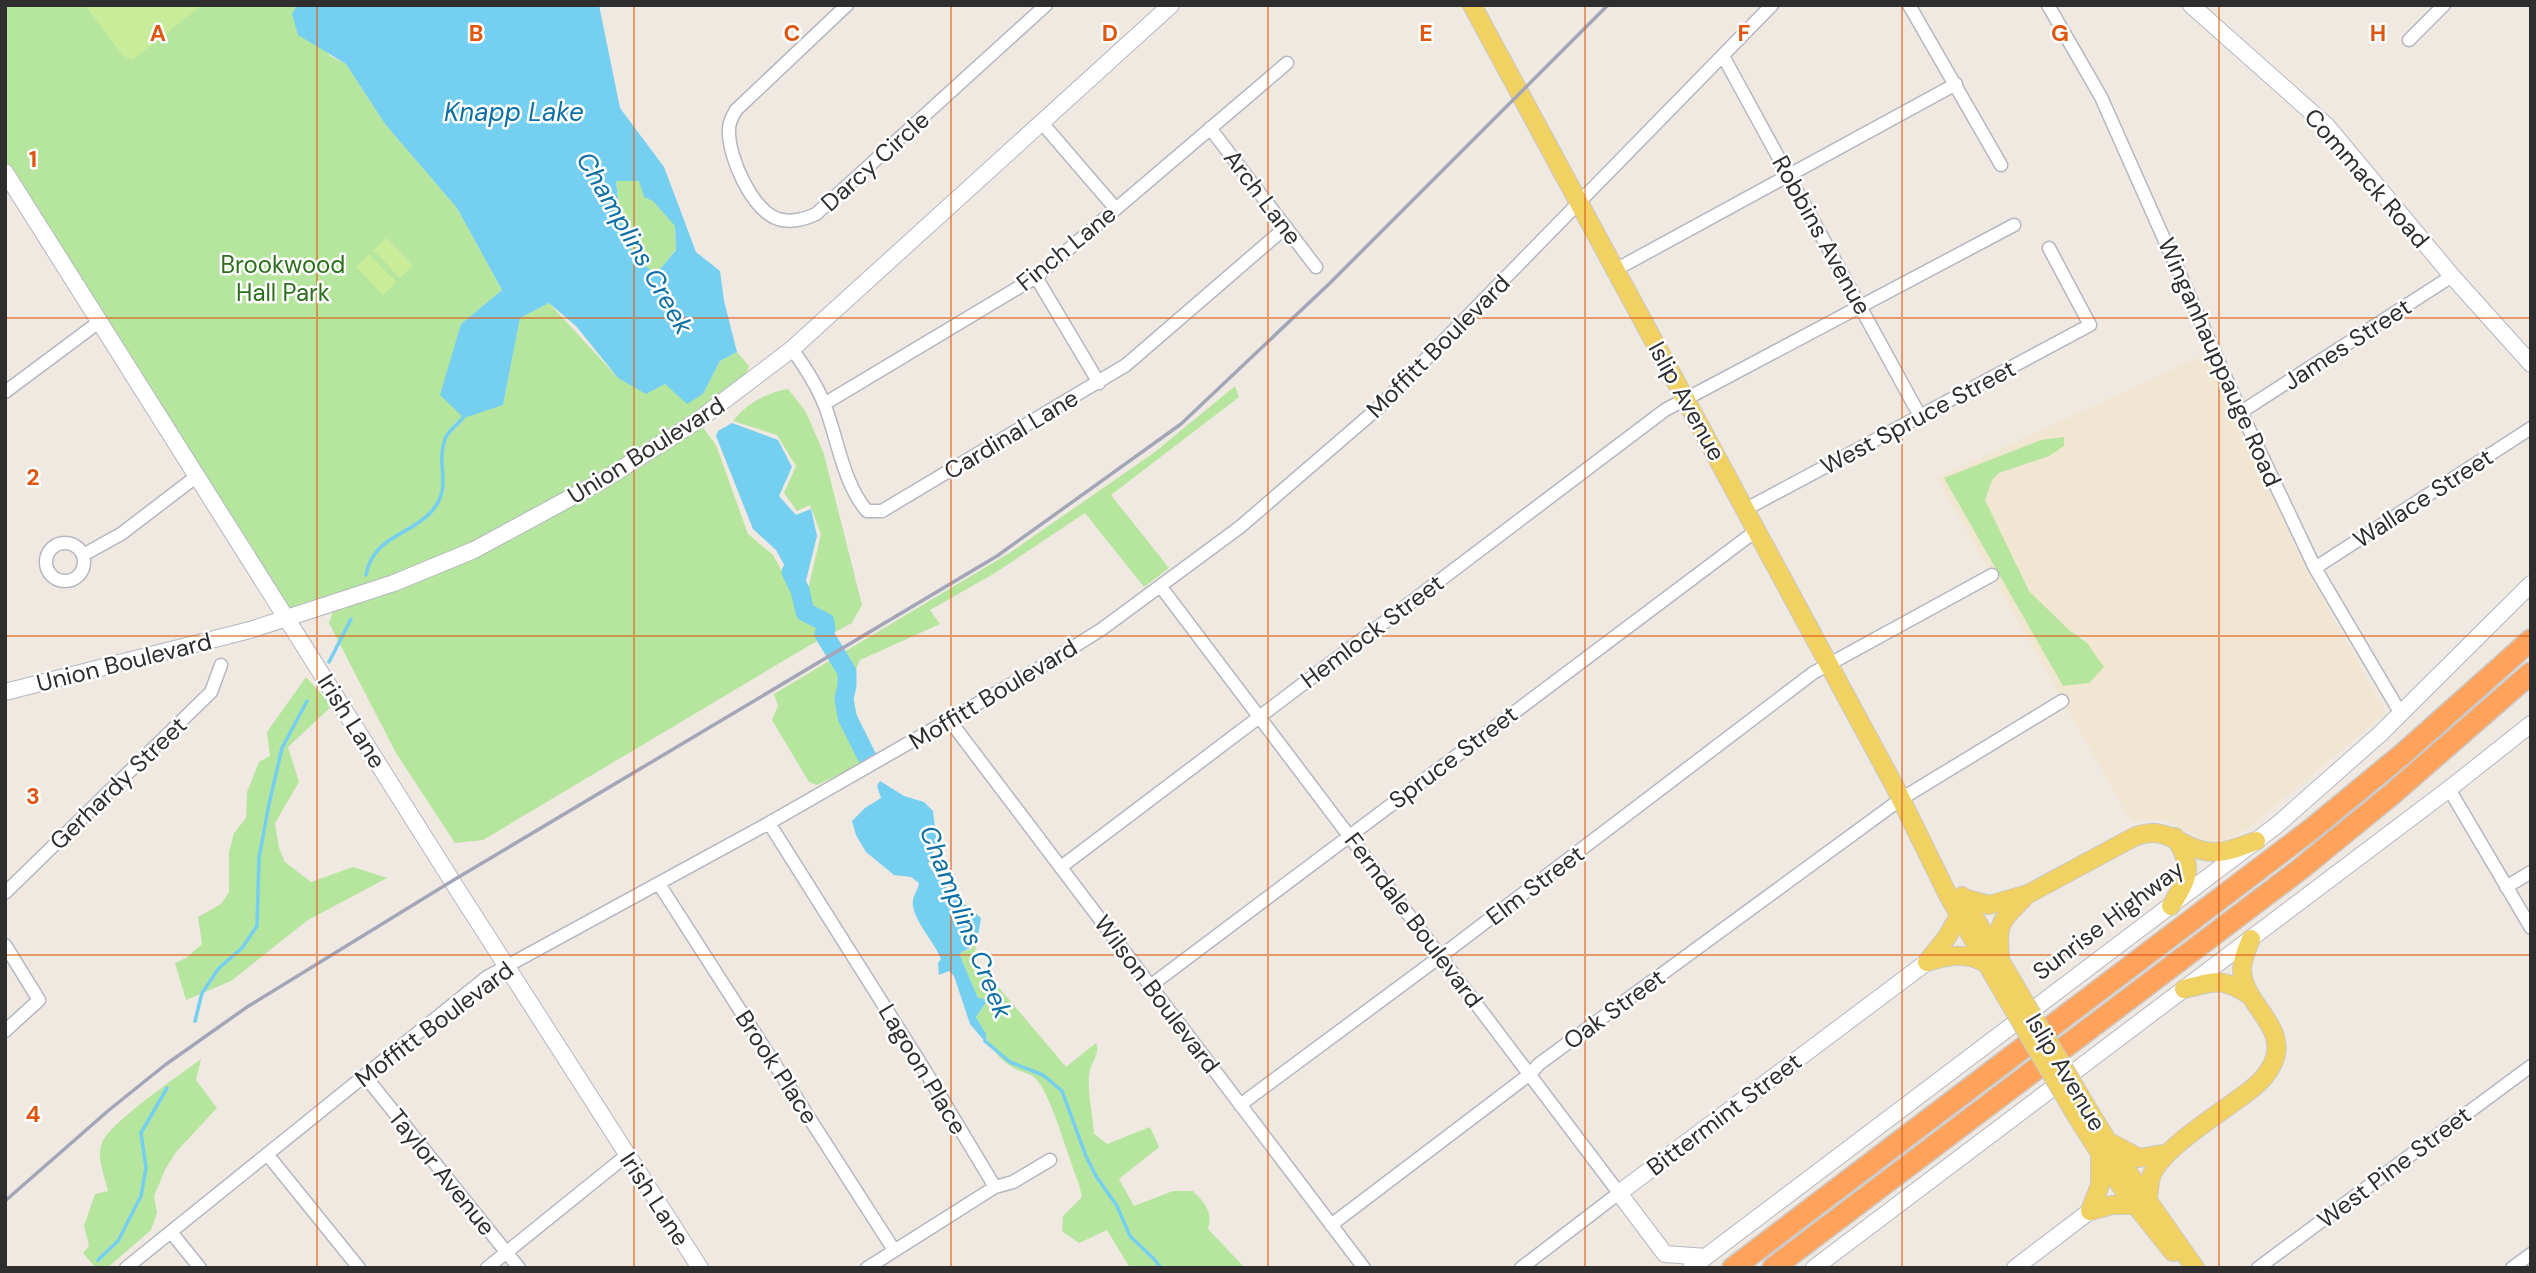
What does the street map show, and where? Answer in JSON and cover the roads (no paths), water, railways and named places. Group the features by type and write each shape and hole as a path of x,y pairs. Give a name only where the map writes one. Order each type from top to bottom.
{"highway":[{"path":"1733,1268 2302,837 2394,761 2531,640"},
{"path":"1773,1268 2310,862 2531,673"}],"main road":[{"name":"Union Boulevard","path":"5,692 287,618 394,583 474,550 663,445 728,400 792,349 1171,5"},
{"name":"Islip Avenue","path":"1472,5 1901,799 1927,836 1961,907 2103,1148 2187,1268"},
{"name":"Commack Road","path":"2191,5 2327,126 2452,276 2531,364"},
{"name":"Irish Lane","path":"5,172 700,1268"},
{"name":"Sunrise Highway","path":"1691,1268 2256,841 2318,790 2400,714 2531,584"},
{"path":"1814,1268 2449,789 2531,724"},
{"path":"1927,962 1952,930 1961,907 1989,905 2028,894 2140,835 2158,833 2175,837 2200,850 2212,852 2225,851 2256,841"},
{"path":"2171,906 2189,870 2175,837"},
{"path":"1927,962 1957,954 1994,962 2000,922 2028,894"},
{"path":"2015,1268 2090,1211 2112,1205 2141,1203 2151,1177 2168,1153 2259,1084 2273,1064 2276,1052 2275,1034 2251,996 2242,972 2251,939"},
{"name":"Bittermint Street","path":"1619,1193 1927,962"},
{"path":"2184,989 2211,982 2224,982 2251,996"},
{"path":"2090,1211 2099,1191 2103,1148 2139,1158 2168,1153"},
{"name":"Ferndale Boulevard","path":"1619,1193 1665,1261"},
{"name":"Islip Avenue","path":"2141,1203 2195,1268"},
{"path":"1665,1261 1706,1257"}],"street":[{"name":"Darcy Circle","path":"847,5 736,110 730,121 731,147 742,176 757,204 776,219 803,220 816,214 1046,5"},
{"name":"Moffitt Boulevard","path":"126,1268 487,977 950,721 1102,629 1240,527 1377,410 1772,5"},
{"path":"1909,5 2001,164"},
{"name":"Winganhauppauge Road","path":"2048,5 2101,97 2241,412 2315,568 2400,714"},
{"path":"2409,40 2444,5"},
{"name":"Robbins Avenue","path":"1723,56 1920,416"},
{"name":"Finch Lane","path":"824,404 1035,277 1287,63"},
{"path":"1615,270 1956,84"},
{"path":"1042,123 1115,209"},
{"name":"Arch Lane","path":"1210,128 1316,267"},
{"name":"Hemlock Street","path":"1061,867 1665,410 2014,225"},
{"name":"Cardinal Lane","path":"792,349 812,377 824,404 856,499 867,511 882,511 1126,365 1286,227"},
{"name":"West Spruce Street","path":"1746,509 2090,324 2049,248"},
{"name":"James Street","path":"2241,412 2452,276"},
{"path":"1035,277 1099,383"},
{"path":"5,392 99,322"},
{"name":"Wallace Street","path":"2315,568 2531,428"},
{"path":"83,555 121,534 197,476"},
{"name":"Spruce Street","path":"1150,986 1757,530"},
{"name":"Elm Street","path":"1240,1104 1441,956 1812,673 1992,575"},
{"name":"Ferndale Boulevard","path":"1161,587 1619,1193"},
{"name":"Gerhardy Street","path":"5,893 211,692 221,665"},
{"name":"Oak Street","path":"1331,1225 1550,1056 1901,799 2062,701"},
{"name":"Wilson Boulevard","path":"950,721 1364,1268"},
{"path":"2449,789 2531,928"},
{"name":"Lagoon Place","path":"769,823 995,1187"},
{"path":"2506,887 2531,872"},
{"name":"Brook Place","path":"659,884 894,1250"},
{"path":"5,945 39,1000 5,1031"},
{"name":"West Pine Street","path":"2258,1268 2531,1066"},
{"name":"Taylor Avenue","path":"365,1076 519,1268"},
{"path":"267,1154 359,1268"},
{"path":"487,1268 626,1155"},
{"path":"867,1268 995,1187 1013,1182 1050,1160"},
{"name":"Bittermint Street","path":"1521,1268 1619,1193"},
{"path":"171,1232 200,1268"},
{"path":"2512,1268 2531,1254"}],"water":[{"name":"Knapp Lake","path":"297,5 599,5 620,108 664,167 696,252 720,271 724,301 737,352 720,361 703,394 687,404 665,384 646,394 618,378 576,326 549,303 520,318 503,405 464,418 440,395 461,324 502,290 457,208 385,124 346,64 298,35 292,14","holes":["616,181 639,181 644,197 653,201 675,226 676,250 656,274 644,265 629,245 622,222"]},
{"path":"732,423 778,440 792,467 779,496 796,515 811,509 817,536 802,597 776,550 753,529 716,436 718,431"},
{"path":"880,781 904,796 924,802 933,811 937,845 928,864 945,887 981,918 974,944 961,952 960,956 978,998 985,999 985,1004 976,1017 986,1034 987,1044 970,1024 954,976 949,971 939,975 938,963 941,959 913,907 919,883 911,877 894,875 866,852 856,835 852,821 865,808 881,798 877,786"}],"waterway":[{"path":"366,575 376,552 384,544 423,520 438,503 443,485 442,449 445,439 465,414"},
{"name":"Champlins Creek","path":"791,572 800,590 805,612 825,622 824,634 847,672 844,699 847,717 867,757"},
{"path":"329,662 351,619"},
{"path":"195,1021 202,993 219,968 242,948 257,926 259,858 269,804 282,748 307,701"},
{"name":"Champlins Creek","path":"985,1041 1010,1062 1043,1075 1062,1091 1096,1176 1117,1206 1130,1236 1161,1268"},
{"path":"98,1260 118,1241 141,1196 146,1168 141,1133 167,1088"}],"railway":[{"path":"5,1201 165,1065 247,1007 452,881 997,556 1181,424 1330,283 1608,5"}],"park label":[{"name":"Brookwood Hall Park","path":"283,278"}]}
